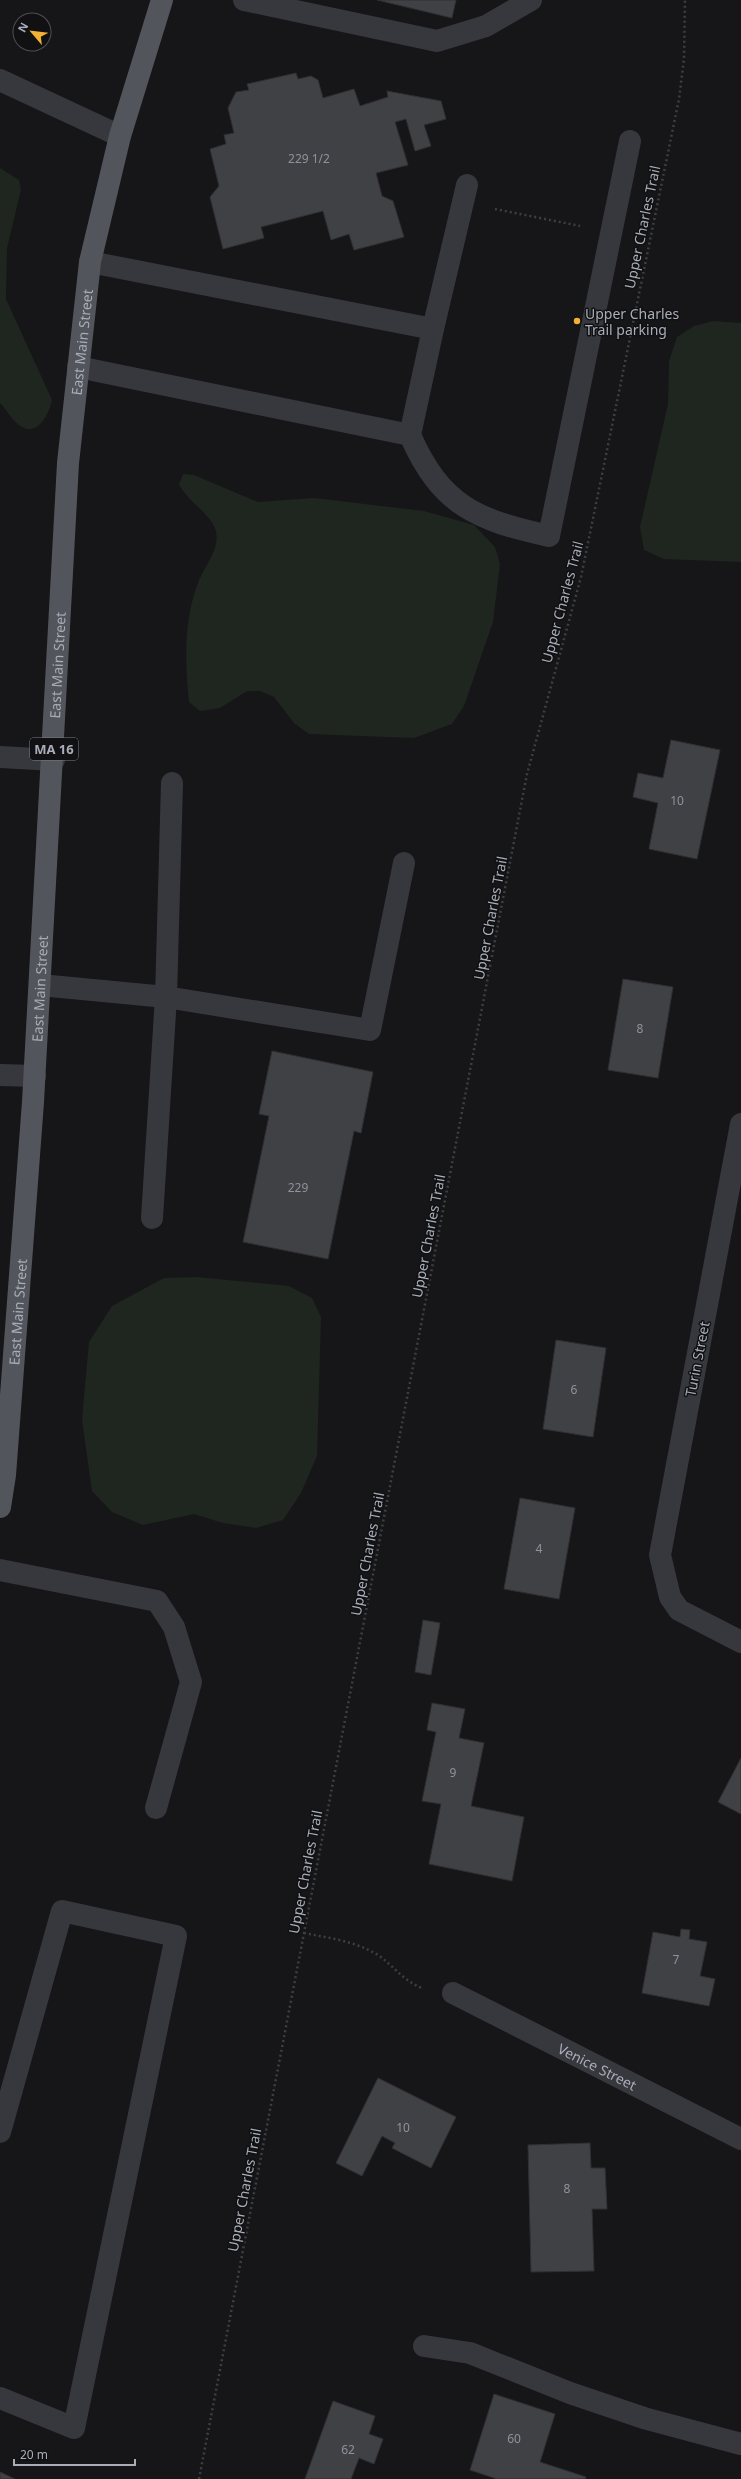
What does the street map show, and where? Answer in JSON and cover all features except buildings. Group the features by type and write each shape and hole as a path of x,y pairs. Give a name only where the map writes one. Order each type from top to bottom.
{"main road":[{"name":"East Main Street","path":"1,1501 5,1475 35,1076 54,760 68,463 78,367 90,262 120,136 162,0"}],"street":[{"path":"244,0 288,5 436,41 486,26 531,0"},
{"path":"0,80 120,136"},
{"path":"465,194 410,435 427,471 449,495 463,506 493,521 549,536 630,141"},
{"path":"90,262 433,329"},
{"path":"78,367 410,435"},
{"path":"0,756 54,760"},
{"path":"152,1218 166,997 172,783"},
{"path":"40,985 166,997 370,1030 404,863"},
{"path":"0,1075 35,1076"},
{"name":"Turin Street","path":"741,1124 660,1555 669,1594 678,1610 741,1642"},
{"path":"0,1570 156,1601 174,1627 191,1682 156,1808"},
{"path":"0,2132 62,1911 176,1936 74,2428 0,2398"},
{"name":"Venice Street","path":"454,1993 741,2139"},
{"path":"424,2346 470,2353 570,2394 644,2418 741,2444"}],"path":[{"name":"Upper Charles Trail","path":"199,2479 528,774 581,577 683,79 685,0"},
{"path":"465,194 611,233 650,240"},
{"path":"304,1933 348,1942 364,1948 379,1956 403,1978 415,1985 429,1991 454,1993"}],"shaded area":[{"path":"0,168 19,180 21,190 7,248 6,299 52,400 45,418 37,427 31,429 25,429 16,423 0,403"},
{"path":"713,321 741,323 741,562 664,559 644,550 640,527 668,404 669,361 677,337 694,326"},
{"path":"183,474 194,475 258,502 314,498 424,511 474,525 495,547 500,564 493,622 464,706 452,724 414,738 309,734 294,723 274,697 260,691 247,691 220,708 200,711 189,702 186,655 188,624 194,593 216,546 217,539 213,524 179,485"},
{"path":"196,1277 289,1286 312,1298 321,1317 317,1456 301,1493 283,1520 256,1528 223,1523 194,1514 143,1525 112,1512 92,1491 82,1420 89,1342 112,1306 164,1278"}],"place":[{"name":"Upper Charles Trail parking","path":"577,321"}]}
